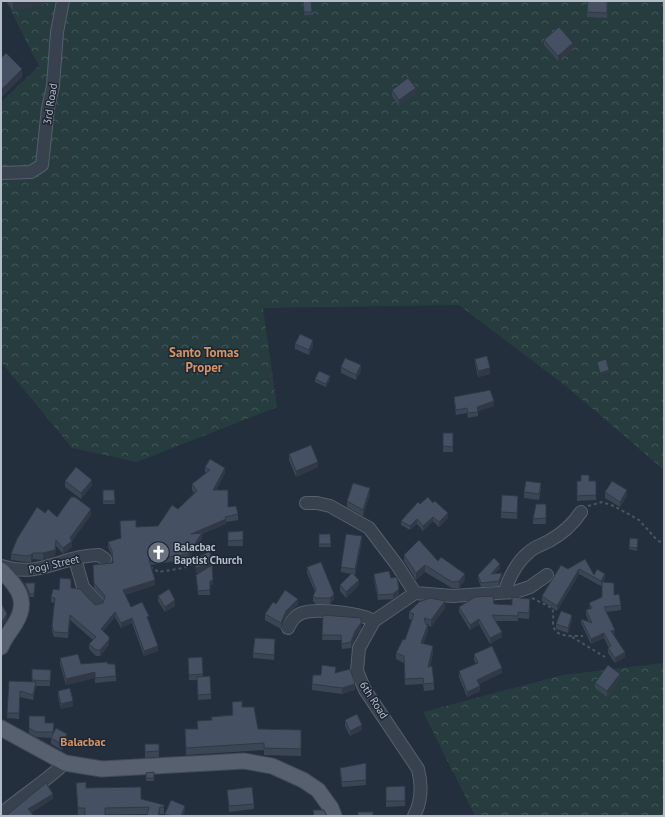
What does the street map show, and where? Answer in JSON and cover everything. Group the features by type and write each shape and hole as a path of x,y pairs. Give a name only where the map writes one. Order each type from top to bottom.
{"main road":[{"path":"1,570 16,584 23,601 17,621 1,647"},
{"path":"1,728 65,763 102,769 244,761 272,766 303,780 318,790 331,808 334,816"}],"street":[{"name":"3rd Road","path":"1,173 31,172 42,165 48,108 53,86 57,32 64,1"},
{"path":"306,503 317,503 330,506 343,515 369,528 397,565 415,593 453,596 510,592 530,587 547,575"},
{"path":"510,592 507,584 528,552 552,540 573,524 581,512"},
{"name":"Pogi Street","path":"1,566 10,569 32,571 95,555 99,555 105,559"},
{"path":"75,559 83,587 98,603"},
{"name":"6th Road","path":"414,816 420,796 421,781 418,769 365,690 357,671 357,660 359,648 374,621 415,593"},
{"path":"288,628 296,616 311,611 359,614 374,621"},
{"path":"1,814 22,796 49,778 65,763"}],"path":[{"path":"581,512 589,505 602,502 614,506 639,520 657,540 664,544"},
{"path":"148,567 152,567 159,572 175,568 187,568 191,564 189,550"},
{"path":"510,592 536,600 552,608 554,629 556,632 571,636 583,636"},
{"path":"571,636 604,657"}],"green space":[{"path":"6,1 664,1 664,470 567,387 459,305 263,308 277,407 137,462 72,448 1,362 1,102 39,66"},
{"path":"664,663 664,816 475,816 423,712 563,675"}],"building":[{"path":"303,1 311,1 312,12 304,12"},
{"path":"588,1 607,1 607,13 587,12"},
{"path":"559,27 573,43 558,56 544,40"},
{"path":"6,53 22,69 1,90 1,58"},
{"path":"408,78 416,88 399,100 392,90"},
{"path":"300,334 313,340 309,350 295,344"},
{"path":"487,356 490,368 478,371 475,359"},
{"path":"345,358 361,365 356,375 341,367"},
{"path":"606,359 609,370 600,373 597,362"},
{"path":"319,371 330,376 326,384 315,379"},
{"path":"490,390 494,401 477,407 478,412 468,413 467,408 456,410 454,397"},
{"path":"443,433 453,433 453,447 443,446"},
{"path":"311,445 318,462 296,471 289,454"},
{"path":"210,459 225,468 213,490 228,490 228,507 236,506 238,514 225,517 226,519 191,534 202,533 188,554 149,560 155,580 123,590 131,607 142,602 149,616 147,617 158,646 144,651 132,618 121,623 115,612 101,629 109,637 109,640 100,650 96,650 89,644 96,637 70,615 68,633 54,632 52,626 55,598 51,597 53,589 59,590 60,578 71,579 71,588 80,589 95,605 103,603 105,596 94,583 93,565 113,563 112,551 108,542 121,538 120,521 136,520 136,527 158,526 172,505 178,509 197,491 192,484 210,470 205,467"},
{"path":"76,467 92,480 81,493 65,481"},
{"path":"581,475 589,475 589,481 596,481 596,495 577,496 577,481 581,481"},
{"path":"526,481 541,483 539,494 524,492"},
{"path":"612,481 627,490 620,502 605,492"},
{"path":"353,483 370,488 363,510 347,501"},
{"path":"103,490 114,490 115,501 103,501"},
{"path":"502,495 518,496 517,513 501,512"},
{"path":"71,497 75,497 91,509 70,538 72,541 63,548 56,540 55,550 43,553 33,553 27,556 11,554 17,539 37,507 45,513 48,509 57,517"},
{"path":"428,497 433,503 435,501 448,513 439,522 433,517 423,526 417,519 410,526 401,521 418,502 420,504"},
{"path":"536,504 546,504 546,518 533,519"},
{"path":"243,531 243,540 228,541 228,532"},
{"path":"319,534 330,534 331,544 319,544"},
{"path":"346,534 362,536 355,569 341,567"},
{"path":"630,538 638,539 637,548 629,547"},
{"path":"419,540 438,561 441,557 465,574 459,581 452,582 425,565 416,573 404,555"},
{"path":"210,551 211,563 196,568 195,559"},
{"path":"494,558 500,564 491,574 502,573 499,581 481,583 478,575"},
{"path":"585,559 594,575 597,569 605,574 601,581 579,569 557,606 542,596 561,565 568,569"},
{"path":"321,562 334,594 330,598 316,598 313,596 316,590 307,567"},
{"path":"212,565 213,580 210,581 210,590 198,591 196,575"},
{"path":"389,571 391,578 397,577 399,589 393,594 378,595 374,574"},
{"path":"352,573 359,580 346,592 340,585"},
{"path":"602,582 614,583 614,595 619,594 621,605 604,607 615,630 611,631 625,652 615,658 608,648 611,646 604,633 591,639 581,619 592,623 586,610 592,608 589,603 602,597"},
{"path":"25,583 35,583 34,594 30,594"},
{"path":"169,589 175,600 165,607 158,596"},
{"path":"285,590 298,599 286,611 281,623 265,614 273,602 276,604"},
{"path":"493,596 494,604 512,605 512,597 530,599 529,613 518,612 518,616 492,615 502,632 490,638 479,619 470,625 459,607 475,597"},
{"path":"430,598 445,601 431,620 424,618 426,625 428,624 421,643 433,646 428,667 432,666 434,683 424,684 423,678 405,679 404,656 396,653 403,639 405,640 414,614 409,612 419,602"},
{"path":"1,603 7,614 1,623"},
{"path":"561,611 572,615 568,628 556,624"},
{"path":"323,615 361,618 361,623 355,631 351,642 342,644 341,635 322,635"},
{"path":"255,638 275,639 274,655 253,653"},
{"path":"492,646 502,668 477,680 480,686 467,692 459,671 478,663 474,654"},
{"path":"78,654 81,664 107,662 108,664 115,664 116,676 95,678 95,672 66,679 60,658"},
{"path":"202,657 203,674 189,675 188,658"},
{"path":"322,665 336,667 335,673 350,669 355,684 342,688 312,684 313,675 321,675"},
{"path":"608,665 620,674 607,691 595,683"},
{"path":"32,669 51,670 50,681 32,680"},
{"path":"210,676 211,694 198,695 197,677"},
{"path":"9,681 36,682 33,695 20,691 19,713 7,713"},
{"path":"70,688 73,701 61,704 58,691"},
{"path":"242,701 242,707 254,707 258,729 301,730 301,749 264,748 264,743 186,748 185,729 198,729 197,721 212,720 211,717 233,715 232,702"},
{"path":"357,714 362,725 350,731 345,720"},
{"path":"29,716 45,716 45,723 54,723 53,732 36,732 29,728"},
{"path":"56,728 67,734 62,744 51,738"},
{"path":"145,744 159,744 159,751 145,752"},
{"path":"366,763 366,780 342,782 340,768"},
{"path":"154,772 154,778 146,778 146,773"},
{"path":"86,782 86,788 141,787 141,799 164,805 164,807 160,807 158,816 147,816 149,807 105,808 105,816 85,816 85,808 78,808 76,783"},
{"path":"46,783 53,794 28,809 34,816 7,815"},
{"path":"405,786 405,801 386,801 386,787"},
{"path":"252,787 254,804 229,806 227,790"},
{"path":"171,800 185,806 181,816 165,814"},
{"path":"313,810 324,810 327,816 314,816"},
{"path":"358,812 373,812 373,816 358,816"}],"place":[{"name":"Balacbac Baptist Church","path":"159,553"}],"district":[{"name":"Santo Tomas Proper","path":"204,360"},
{"name":"Balacbac","path":"83,741"}]}
